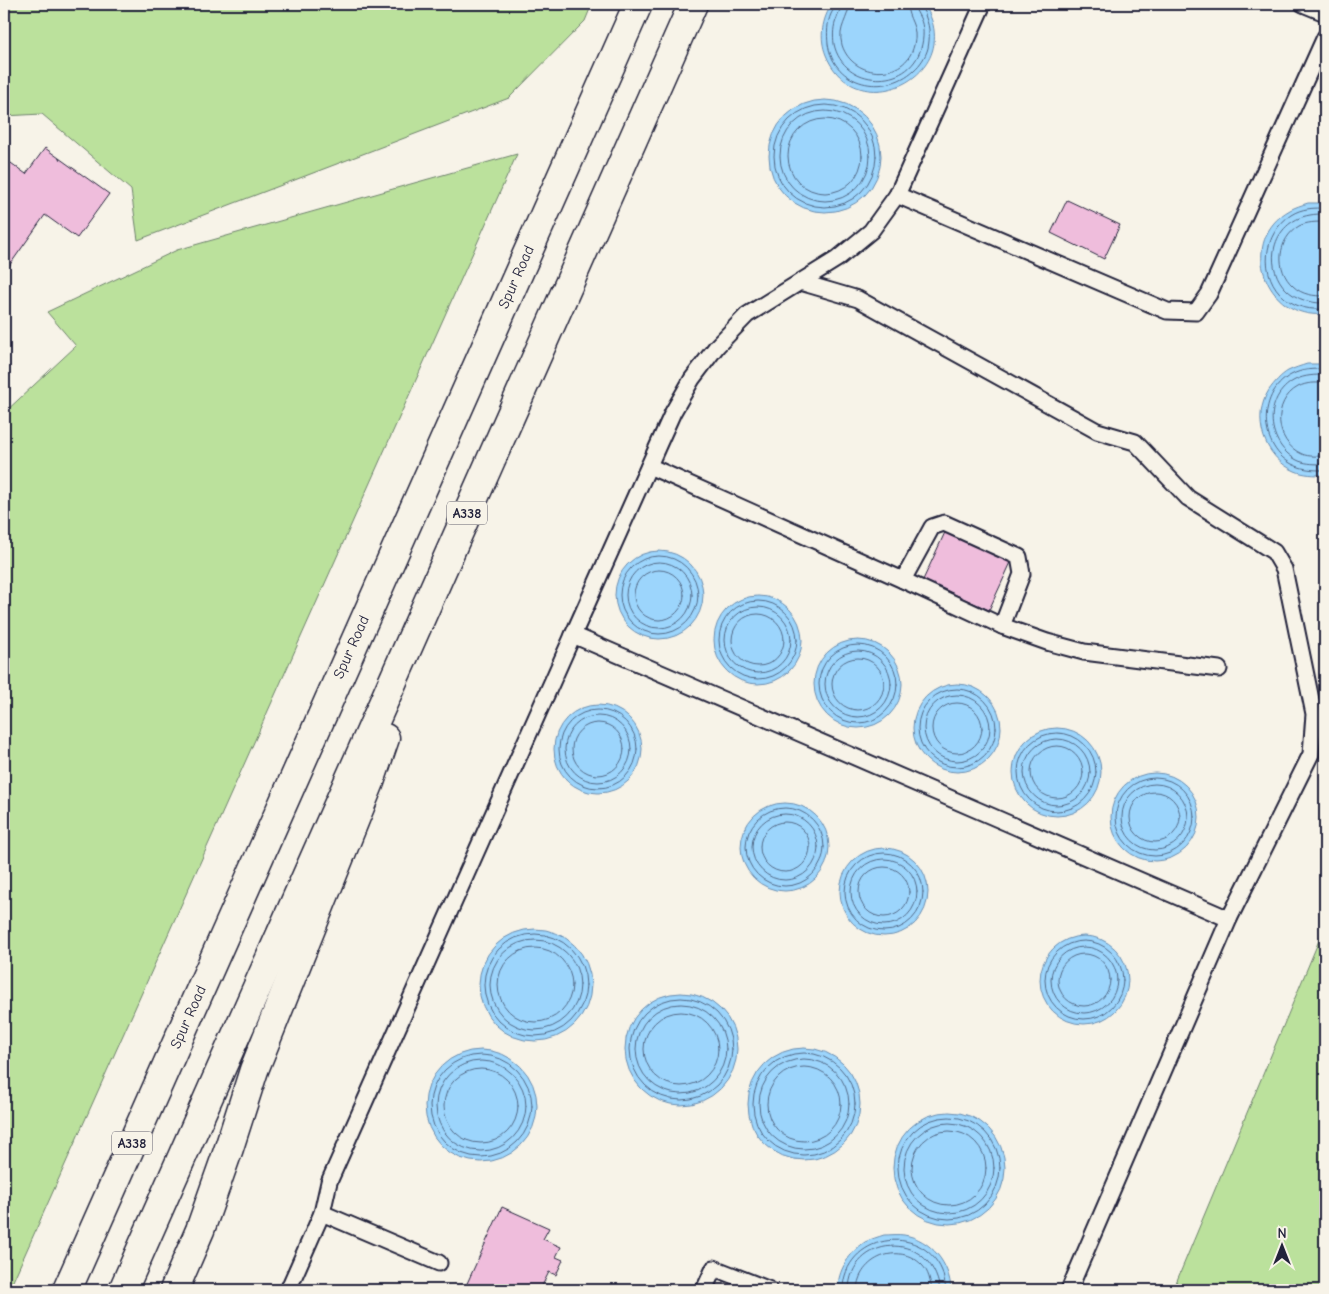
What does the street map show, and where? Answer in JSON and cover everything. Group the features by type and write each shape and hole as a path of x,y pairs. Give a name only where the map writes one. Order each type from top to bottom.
{"highway":[{"name":"Spur Road","path":"67,1290 638,4"},
{"name":"A338","path":"123,1290 693,4"},
{"path":"174,1290 200,1230 254,1070 370,782 461,527"}],"lane":[{"path":"288,1290 322,1214 329,1182 673,412 692,379 717,346 746,315 837,258 871,231 896,195 983,4"},
{"path":"1303,4 1325,14"},
{"path":"896,195 1168,310 1196,312 1209,294 1325,37"},
{"path":"800,282 858,299 1097,431 1135,442 1188,498 1274,552 1284,569 1314,714 1311,754 1229,919 1069,1290"},
{"path":"649,466 1002,626 1084,652 1219,669"},
{"path":"904,580 932,527 944,523 1019,558 1022,574 1002,626"},
{"path":"573,635 1229,919"},
{"path":"322,1214 439,1263"},
{"path":"704,1290 714,1268 770,1290"}],"green space":[{"path":"4,4 592,4 585,21 509,98 138,240 131,190 42,114 4,116"},
{"path":"517,154 9,1290 4,1290 4,413 76,346 47,312 177,250"},
{"path":"1325,926 1325,1290 1173,1290"}],"water":[{"path":"832,4 924,4 934,30 932,52 921,71 903,84 882,90 860,88 841,77 826,55 822,35 824,22"},
{"path":"825,100 846,104 865,116 877,135 881,156 877,177 865,196 846,208 825,212 804,208 785,196 773,177 769,156 773,135 785,116 804,104"},
{"path":"1308,203 1325,203 1325,314 1304,313 1286,305 1273,292 1265,276 1262,257 1265,239 1274,223 1290,210"},
{"path":"1307,364 1325,364 1325,475 1302,473 1284,465 1268,447 1261,425 1264,401 1271,387 1285,373"},
{"path":"659,551 676,554 684,558 696,570 700,578 703,595 700,612 696,620 684,632 676,636 659,639 642,636 634,632 622,620 618,612 615,595 618,578 622,570 634,558 642,554"},
{"path":"749,596 767,596 783,603 795,615 802,631 802,649 795,665 783,677 767,684 749,684 733,677 721,665 714,649 714,631 721,615 733,603"},
{"path":"849,640 867,640 883,647 895,659 902,675 902,693 895,709 883,721 867,728 849,728 833,721 821,709 814,693 814,675 821,659 833,647"},
{"path":"957,684 974,687 982,691 994,703 998,711 1001,728 998,745 994,753 982,765 974,769 957,772 940,769 932,765 920,753 916,745 913,728 916,711 920,703 932,691 940,687"},
{"path":"589,705 607,705 623,712 635,724 642,740 642,758 635,774 623,786 607,793 589,793 573,786 561,774 554,758 554,740 561,724 573,712"},
{"path":"1057,728 1074,731 1082,735 1094,747 1098,755 1101,772 1098,789 1094,797 1082,809 1074,813 1057,816 1040,813 1032,809 1020,797 1016,789 1013,772 1016,755 1020,747 1032,735 1040,731"},
{"path":"1155,773 1172,776 1180,780 1192,792 1196,800 1199,817 1196,834 1192,842 1180,854 1172,858 1155,861 1138,858 1130,854 1118,842 1114,834 1111,817 1114,800 1118,792 1130,780 1138,776"},
{"path":"785,803 802,806 810,810 822,822 826,830 829,847 826,864 822,872 810,884 802,888 785,891 768,888 760,884 748,872 744,864 741,847 744,830 748,822 760,810 768,806"},
{"path":"884,848 901,851 909,855 921,867 925,875 928,892 925,909 921,917 909,929 901,933 884,936 867,933 859,929 847,917 843,909 840,892 843,875 847,867 859,855 867,851"},
{"path":"535,929 556,933 575,945 587,964 591,985 587,1006 575,1025 556,1037 535,1041 514,1037 495,1025 483,1006 479,985 483,964 495,945 514,933"},
{"path":"1075,936 1093,936 1109,943 1121,955 1128,971 1128,989 1121,1005 1109,1017 1093,1024 1075,1024 1059,1017 1047,1005 1040,989 1040,971 1047,955 1059,943"},
{"path":"681,993 702,997 721,1009 733,1028 737,1049 733,1070 721,1089 702,1101 681,1105 660,1101 641,1089 629,1070 625,1049 629,1028 641,1009 660,997"},
{"path":"804,1048 825,1052 844,1064 856,1083 860,1104 856,1125 844,1144 825,1156 804,1160 783,1156 764,1144 752,1125 748,1104 752,1083 764,1064 783,1052"},
{"path":"481,1050 502,1054 521,1066 533,1085 537,1106 533,1127 521,1146 502,1158 481,1162 460,1158 441,1146 429,1127 425,1106 429,1085 441,1066 460,1054"},
{"path":"949,1112 970,1116 989,1128 1001,1147 1005,1168 1001,1189 989,1208 970,1220 949,1224 928,1220 909,1208 897,1189 893,1168 897,1147 909,1128 928,1116"},
{"path":"884,1235 914,1237 930,1247 943,1262 950,1280 951,1290 838,1290 842,1269 854,1251 865,1242"}],"building":[{"path":"45,148 109,194 77,238 45,215 9,266 4,262 4,158 26,174"},
{"path":"1067,200 1120,225 1104,259 1051,233"},
{"path":"947,528 1013,558 989,610 923,580"},
{"path":"502,1207 549,1228 543,1239 561,1247 556,1257 563,1260 556,1275 549,1272 540,1290 464,1290"}]}
